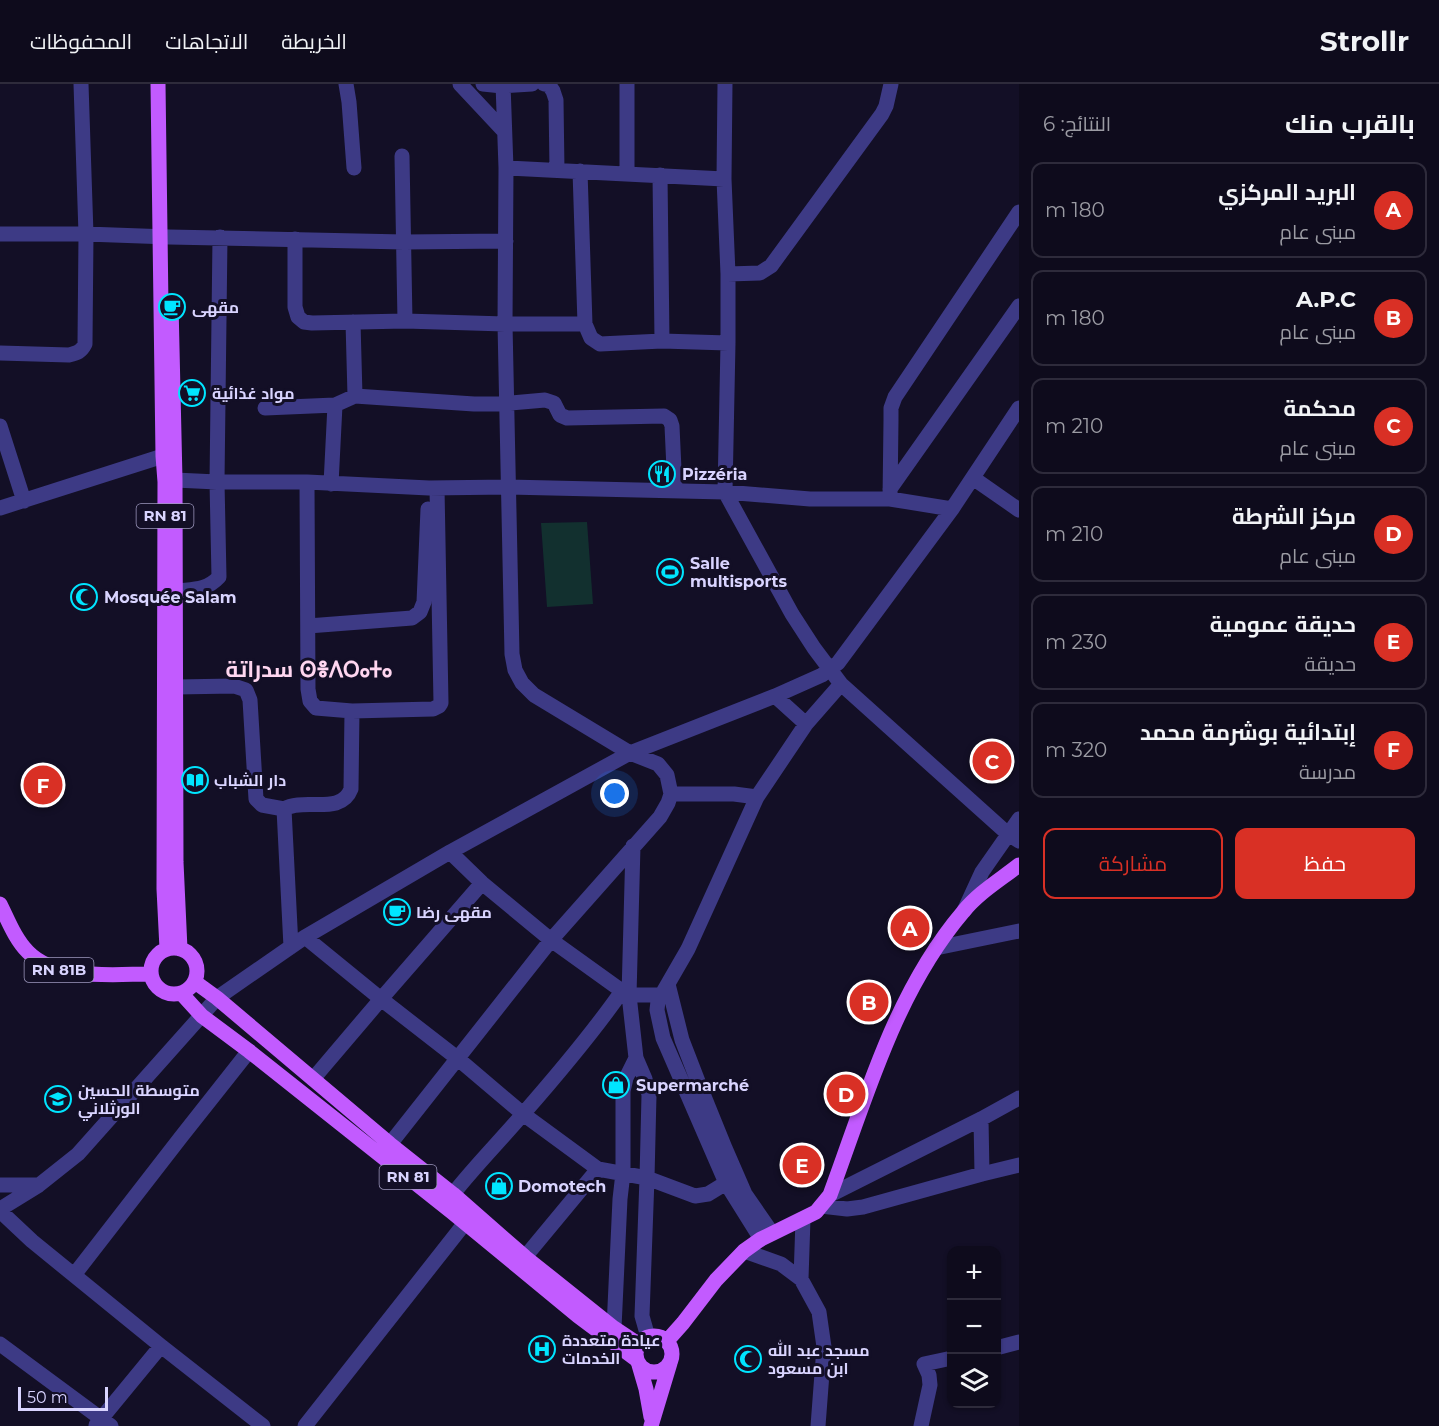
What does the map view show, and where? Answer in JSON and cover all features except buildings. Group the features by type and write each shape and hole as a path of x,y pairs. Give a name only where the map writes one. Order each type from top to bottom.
{"main road":[{"name":"RN 81","path":"158,84 164,237 164,889 173,949"},
{"path":"168,84 164,237 175,480 176,591 176,862 173,949"},
{"path":"667,1341 716,1280 744,1251 766,1236 816,1212 826,1200 886,1042 911,990 936,948 964,910 1019,865"},
{"name":"RN 81B","path":"0,904 27,952 47,965 61,971 75,973 151,975"},
{"path":"173,949 187,952 193,958 197,974 195,982 189,989 173,994 159,988 151,975 152,966 160,953 173,949"},
{"path":"195,982 453,1194 469,1218 525,1257 614,1328 640,1351 649,1372 661,1371 670,1363"},
{"name":"RN 81","path":"181,993 202,1016 452,1212 469,1218 578,1316 618,1346 640,1351"},
{"path":"658,1336 667,1341 672,1352 651,1426 640,1351 658,1336"}],"street":[{"path":"0,353 69,354 78,352 85,345 86,234 81,84"},
{"path":"346,84 354,168"},
{"path":"460,84 504,131"},
{"path":"483,84 532,84"},
{"path":"544,84 549,85 554,91 556,100 557,170"},
{"path":"627,84 627,173"},
{"path":"725,84 724,179 729,343 725,492 792,614 841,684 1014,838"},
{"path":"728,274 760,273 771,266 882,114 891,84"},
{"path":"390,1144 551,940 660,817 671,794 667,775 658,764 630,753 534,695 515,670 510,598 505,324 507,168 502,85"},
{"path":"402,156 405,321"},
{"path":"507,168 724,179"},
{"path":"580,171 585,324 591,338 600,344 662,341 729,343"},
{"path":"660,175 662,341"},
{"path":"890,494 891,408 895,397 1019,212"},
{"path":"0,234 404,242 506,241"},
{"path":"176,591 201,589 209,586 219,577 217,482 220,237"},
{"path":"295,239 295,307 300,320 312,323 405,321 585,324"},
{"path":"890,494 1019,306"},
{"path":"353,322 355,396"},
{"path":"265,408 335,405 355,396 474,404 549,400 554,403 560,415 567,418 664,416 670,420 672,426 675,491"},
{"path":"332,484 335,405"},
{"path":"263,1426 32,1241 0,1210 39,1185 78,1154 217,998 305,937 450,852 630,753 775,696 831,670 952,509 1019,408"},
{"path":"0,426 24,501"},
{"path":"0,508 163,456"},
{"path":"973,477 1019,510"},
{"path":"175,480 307,482 433,488 508,487 725,492 810,499 890,494 952,509"},
{"path":"307,482 308,690 310,701 316,708 352,711 433,709 441,703 433,488"},
{"path":"308,626 412,618 420,612 424,603 433,488"},
{"path":"766,1236 726,1184 663,1038 657,1010 658,1001 667,991 688,949 757,797 806,724 841,684"},
{"path":"176,687 234,686 246,690 250,700 256,799 262,805 284,809 301,804 336,804 349,794 351,789 352,711"},
{"path":"775,696 806,724"},
{"path":"671,794 734,794 757,797"},
{"path":"284,809 291,947"},
{"path":"964,910 982,872 1014,838 1019,819"},
{"path":"633,846 626,993 636,1058 649,1095 640,1351"},
{"path":"450,852 482,883 551,940 626,993 667,991"},
{"path":"313,1079 482,883"},
{"path":"936,948 1019,931"},
{"path":"305,937 457,1058 523,1114 598,1169 647,1178 695,1196 708,1194 726,1184"},
{"path":"667,991 699,1084 745,1194 766,1236"},
{"path":"453,1194 626,993"},
{"path":"74,1275 249,1051"},
{"path":"618,1346 614,1328 623,1173 623,1091 626,1078 636,1058"},
{"path":"826,1200 1019,1098"},
{"path":"981,1119 982,1174"},
{"path":"826,1200 847,1209 863,1207 1019,1165"},
{"path":"525,1257 598,1169"},
{"path":"0,1185 39,1185"},
{"path":"305,1426 469,1218"},
{"path":"801,1279 802,1219"},
{"path":"744,1251 781,1264 801,1279 819,1312 824,1347 818,1426"},
{"path":"1001,1347 1019,1342"},
{"path":"0,1344 102,1423 161,1346"},
{"path":"921,1426 930,1385 924,1364 947,1359"}],"green space":[{"path":"587,522 593,604 547,607 541,523"}],"place":[{"name":"مقهى","path":"172,307"},
{"name":"مواد غذائية","path":"192,393"},
{"name":"Pizzéria","path":"662,474"},
{"name":"Salle multisports","path":"670,572"},
{"name":"Mosquée Salam","path":"84,597"},
{"name":"محكمة","path":"992,761"},
{"name":"دار الشباب","path":"195,780"},
{"name":"إبتدائية بوشرمة محمد","path":"43,785"},
{"name":"مقهى رضا","path":"397,912"},
{"name":"البريد المركزي","path":"910,928"},
{"name":"A.P.C","path":"869,1002"},
{"name":"Supermarché","path":"616,1085"},
{"name":"مركز الشرطة","path":"846,1094"},
{"name":"متوسطة الحسين الورثلاني","path":"58,1099"},
{"name":"حديقة عمومية","path":"802,1165"},
{"name":"Domotech","path":"499,1186"},
{"name":"عيادة متعددة الخدمات","path":"542,1349"},
{"name":"مسجد عبد الله ابن مسعود","path":"748,1359"}],"district":[{"name":"سدراتة ⵙⴻⴷⵔⴰⵜⴰ","path":"309,669"}]}
